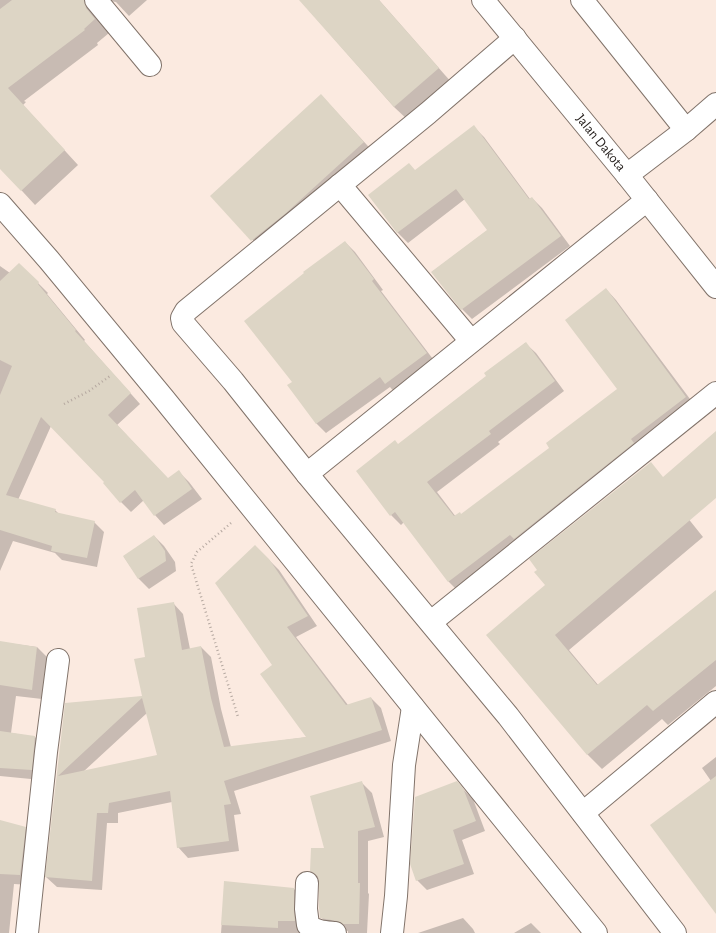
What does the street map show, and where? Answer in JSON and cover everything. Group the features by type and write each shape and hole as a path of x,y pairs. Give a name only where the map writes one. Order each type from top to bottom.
{"street":[{"path":"96,0 150,65"},
{"name":"Jalan Dakota","path":"483,0 627,175 716,287"},
{"path":"582,0 686,130"},
{"path":"515,38 428,114 186,311 182,318 183,323 233,381 508,716 674,933"},
{"path":"627,175 686,130 716,104"},
{"path":"340,185 471,341"},
{"path":"308,474 647,200"},
{"path":"0,204 49,260 252,506 596,933"},
{"path":"431,622 716,393"},
{"path":"27,933 45,760 58,660"},
{"path":"583,813 716,702"},
{"path":"392,933 396,896 404,765 413,707"},
{"path":"306,883 306,909 308,925 319,931 335,933"}],"path":[{"path":"64,404 89,391 111,375 130,358"},
{"path":"238,717 191,564 197,552 252,506"}],"building":[{"path":"12,0 84,0 86,8 95,19 84,29 85,30 8,88 65,150 21,191 0,169 0,9"},
{"path":"299,0 379,0 439,68 394,107"},
{"path":"321,94 364,142 285,214 251,241 210,196"},
{"path":"474,125 529,199 532,197 561,236 461,310 431,272 487,230 456,189 397,233 368,195 409,163 415,170"},
{"path":"345,241 374,279 372,281 427,353 385,384 380,377 316,424 287,385 292,382 244,321 304,273 303,272"},
{"path":"19,263 39,282 38,284 76,330 75,331 131,393 108,415 168,478 179,470 192,489 154,516 135,490 120,503 103,483 104,482 41,417 6,495 56,509 55,512 95,521 87,558 51,551 52,546 0,530 0,395 12,366 0,360 0,281"},
{"path":"606,288 686,397 631,439 634,443 514,539 510,535 448,582 395,512 390,516 356,471 395,440 398,444 486,376 484,373 526,342 555,381 489,431 491,434 427,482 454,516 460,512 461,514 549,448 546,443 617,389 565,320"},
{"path":"716,431 716,498 555,635 597,685 716,590 716,660 653,711 647,705 587,755 486,635 545,585 534,572 537,570 529,559 651,462 663,477"},
{"path":"154,535 165,551 166,561 138,579 123,556"},
{"path":"255,545 269,559 308,616 287,627 346,705 371,697 382,730 224,781 231,804 224,805 229,841 177,848 170,791 109,803 108,813 97,813 92,881 45,877 65,703 142,696 134,659 145,657 137,608 174,602 182,650 201,646 211,698 224,747 306,737 260,674 272,665 215,583","holes":["142,698 157,755 58,776"]},
{"path":"0,641 37,647 32,690 0,685"},
{"path":"0,731 35,736 32,770 0,768"},
{"path":"716,776 716,914 650,825"},
{"path":"362,781 375,827 358,831 358,883 360,883 359,924 343,924 337,921 320,918 318,877 310,871 311,848 324,848 310,796"},
{"path":"457,781 463,788 476,821 453,830 464,864 416,881 410,864 415,797"},
{"path":"0,820 26,827 20,875 0,874"},
{"path":"224,881 294,888 295,921 278,921 278,928 221,925"}]}
